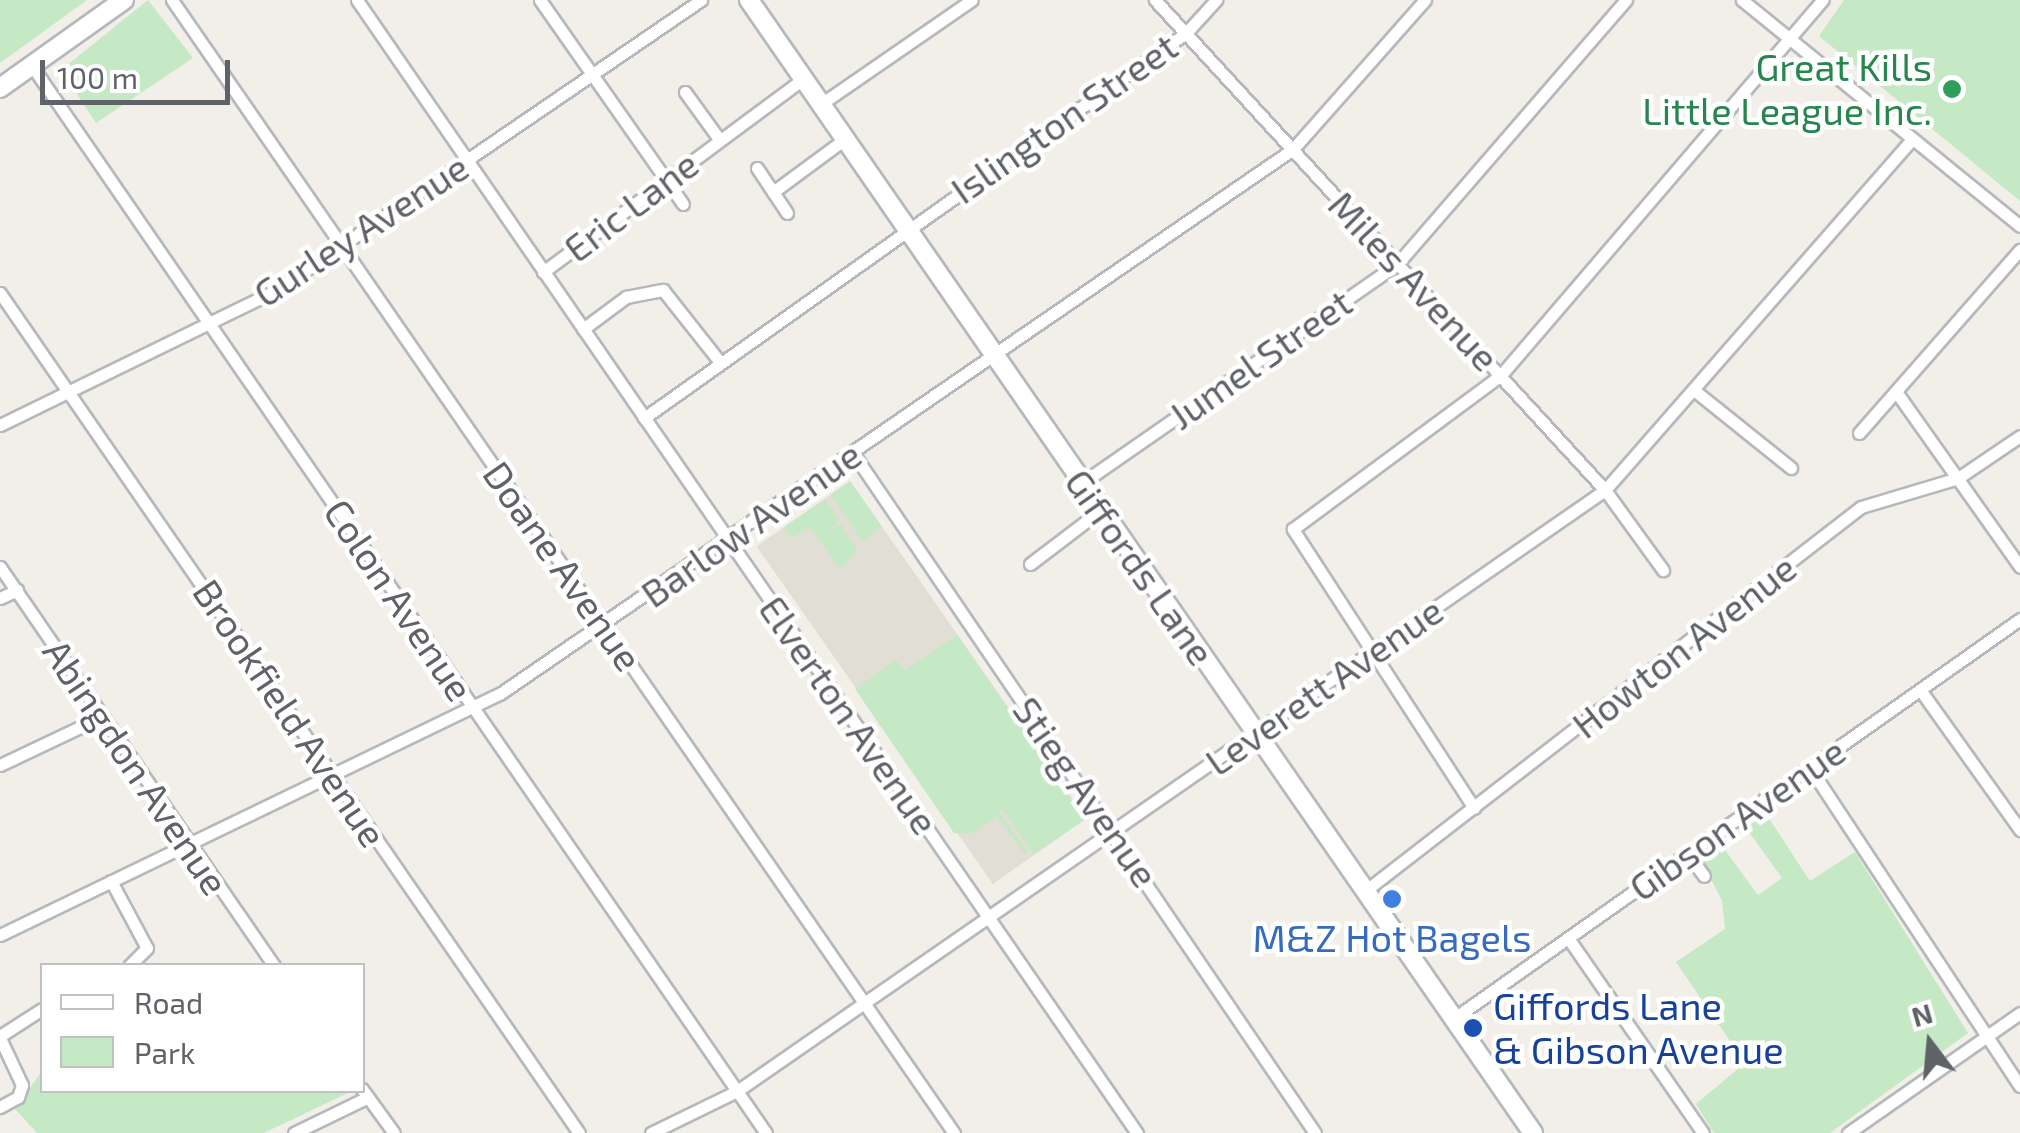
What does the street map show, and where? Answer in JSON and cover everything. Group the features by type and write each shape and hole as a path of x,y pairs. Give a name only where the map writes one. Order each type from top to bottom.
{"street":[{"path":"0,88 124,0"},
{"name":"Doane Avenue","path":"172,0 954,1133"},
{"name":"Elverton Avenue","path":"357,0 1137,1133"},
{"path":"540,0 682,204"},
{"name":"Gurley Avenue","path":"0,424 210,325 342,247 701,0"},
{"name":"Giffords Lane","path":"749,0 1454,1018 1523,1130"},
{"path":"821,104 972,0"},
{"name":"Miles Avenue","path":"1155,0 1605,490 1662,570"},
{"name":"Islington Street","path":"644,418 906,228 1186,33 1216,0"},
{"name":"Barlow Avenue","path":"0,935 473,708 604,625 1293,149 1425,0"},
{"name":"Jumel Street","path":"1082,483 1398,263 1626,0"},
{"path":"1742,0 2020,226"},
{"path":"1474,808 1370,654 1293,528 1502,375 1793,40 1822,0"},
{"name":"Colon Avenue","path":"32,66 766,1133"},
{"name":"Eric Lane","path":"543,272 803,79"},
{"name":"Eric Lane","path":"684,92 718,140"},
{"path":"773,192 845,139"},
{"name":"Leverett Avenue","path":"651,1133 737,1091 1605,490 1912,139"},
{"path":"757,168 786,212"},
{"path":"1860,432 2020,250"},
{"path":"583,328 626,298 663,290 719,361"},
{"name":"Brookfield Avenue","path":"0,293 579,1133"},
{"path":"1695,391 1790,468"},
{"path":"1897,393 2020,567"},
{"name":"Howton Avenue","path":"1366,892 1861,507 1958,478 2020,436"},
{"name":"Stieg Avenue","path":"853,454 1114,832 1315,1133"},
{"path":"1030,564 1101,510"},
{"name":"Abingdon Avenue","path":"0,567 272,963"},
{"path":"0,598 16,590"},
{"name":"Gibson Avenue","path":"1454,1018 2020,619"},
{"path":"1921,690 2020,830"},
{"path":"0,765 101,717"},
{"path":"1810,768 2020,1086"},
{"path":"1688,854 1704,876"},
{"path":"111,882 147,948 132,963"},
{"path":"1568,938 1704,1133"},
{"path":"0,1107 22,1090 0,1037 40,1009"},
{"path":"1848,1133 2020,1013"},
{"path":"294,1133 366,1093 394,1133"},
{"path":"1870,1119 1880,1133"}],"shaded area":[{"path":"850,481 1086,818 993,884 757,546"}],"green space":[{"path":"0,0 87,0 0,63"},
{"path":"148,0 193,58 96,123 61,70"},
{"name":"Great Kills Little League Inc.","path":"1844,0 2020,0 2020,201 1819,36"},
{"path":"850,481 882,527 862,541 830,495"},
{"path":"825,499 839,520 827,532 841,524 857,550 840,569 811,528 791,537 784,527"},
{"path":"957,635 1084,820 1034,854 1002,808 998,811 1028,852 1025,854 997,817 969,834 954,833 855,689 896,660 905,671"},
{"path":"1766,814 1810,881 1855,852 1968,1033 1830,1133 1714,1133 1696,1104 1745,1063 1676,962 1725,929 1722,901 1702,861 1722,846 1758,895 1782,878 1746,828"},
{"path":"40,1074 40,1093 348,1093 264,1133 37,1133 15,1109"}],"place":[{"name":"Great Kills Little League Inc.","path":"1952,89"},
{"name":"M&Z Hot Bagels","path":"1392,899"},
{"name":"Giffords Lane & Gibson Avenue","path":"1473,1028"}]}
